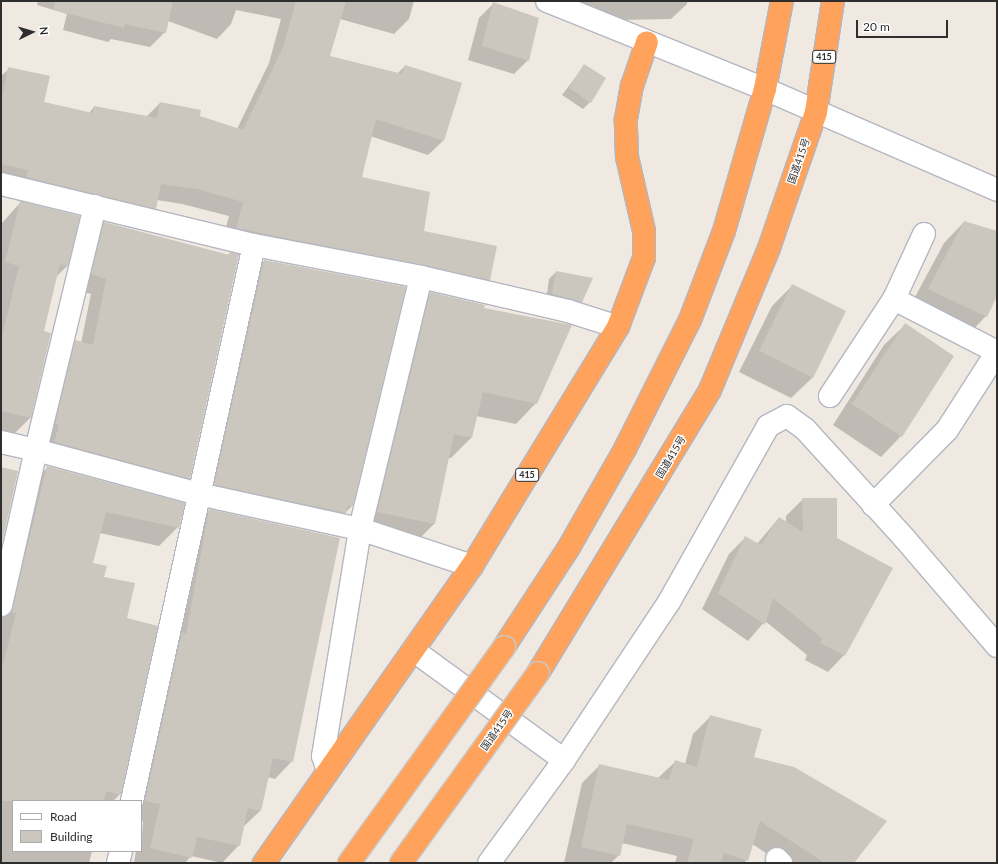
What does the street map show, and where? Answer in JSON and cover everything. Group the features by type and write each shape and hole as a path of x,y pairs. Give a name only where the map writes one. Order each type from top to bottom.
{"highway":[{"path":"349,863 504,647 568,549 624,449 690,320 724,231 765,89 782,1"},
{"name":"国道415号","path":"401,863 538,673 710,390 769,248 816,112 833,1"},
{"name":"415","path":"264,863 472,566 618,327 644,258 644,231 627,157 626,119 632,86 647,42"}],"street":[{"path":"547,1 765,89 997,190"},
{"path":"1,184 254,245 421,277 568,312 618,327"},
{"path":"1,604 36,450 95,206"},
{"path":"830,396 894,299 924,234"},
{"path":"132,800 254,245"},
{"path":"328,771 323,756 360,529 421,277"},
{"path":"873,505 947,430 997,352 894,299"},
{"path":"489,863 564,760 669,602 768,426 787,416 805,429 873,505 906,539 997,646"},
{"path":"1,442 199,494 360,529 472,566"},
{"path":"413,650 564,760"},
{"path":"118,863 121,852"}],"building":[{"path":"55,1 173,1 166,33 125,24 124,28 53,10"},
{"path":"296,1 346,1 330,56 402,74 405,65 462,83 444,141 376,119 362,177 430,192 424,231 497,246 490,280 236,228 243,202 197,189 161,184 156,209 26,177 28,170 1,164 1,103 8,67 50,76 44,102 93,113 94,106 157,118 160,102 201,110 200,116 243,130 283,47"},
{"path":"493,2 539,18 529,61 482,46"},
{"path":"584,64 606,78 591,103 569,88"},
{"path":"20,201 80,216 68,266 60,264 44,331 51,333 31,418 1,411 1,341 19,266 5,262"},
{"path":"964,221 997,231 997,296 987,317 928,289"},
{"path":"104,222 229,255 230,252 239,254 190,479 54,442 59,425 55,424 75,340 93,345 106,279 91,274"},
{"path":"264,260 406,287 353,506 347,506 346,513 214,485"},
{"path":"556,271 593,278 582,302 552,294"},
{"path":"792,284 846,311 813,378 759,351"},
{"path":"430,292 485,305 484,308 572,325 537,404 483,392 472,438 454,434 435,524 377,512"},
{"path":"905,323 954,356 902,437 852,404"},
{"path":"47,466 185,503 179,528 106,512 93,563 107,566 104,577 135,583 127,618 158,626 121,795 106,791 104,800 1,801 1,672 16,613 11,612"},
{"path":"1,467 18,471 1,548"},
{"path":"802,498 837,498 837,538 893,568 845,656 820,643 823,639 773,598 765,625 718,593 745,536 761,545 779,517 803,532"},
{"path":"209,509 340,538 293,762 273,758 261,811 248,808 240,846 197,837 192,858 150,848 160,804 145,801 182,632 186,634"},
{"path":"710,715 762,729 754,757 794,767 887,821 854,863 825,863 760,821 748,861 724,853 721,863 687,863 694,839 627,824 620,856 581,847 599,764 669,780 675,760 697,767"}]}
